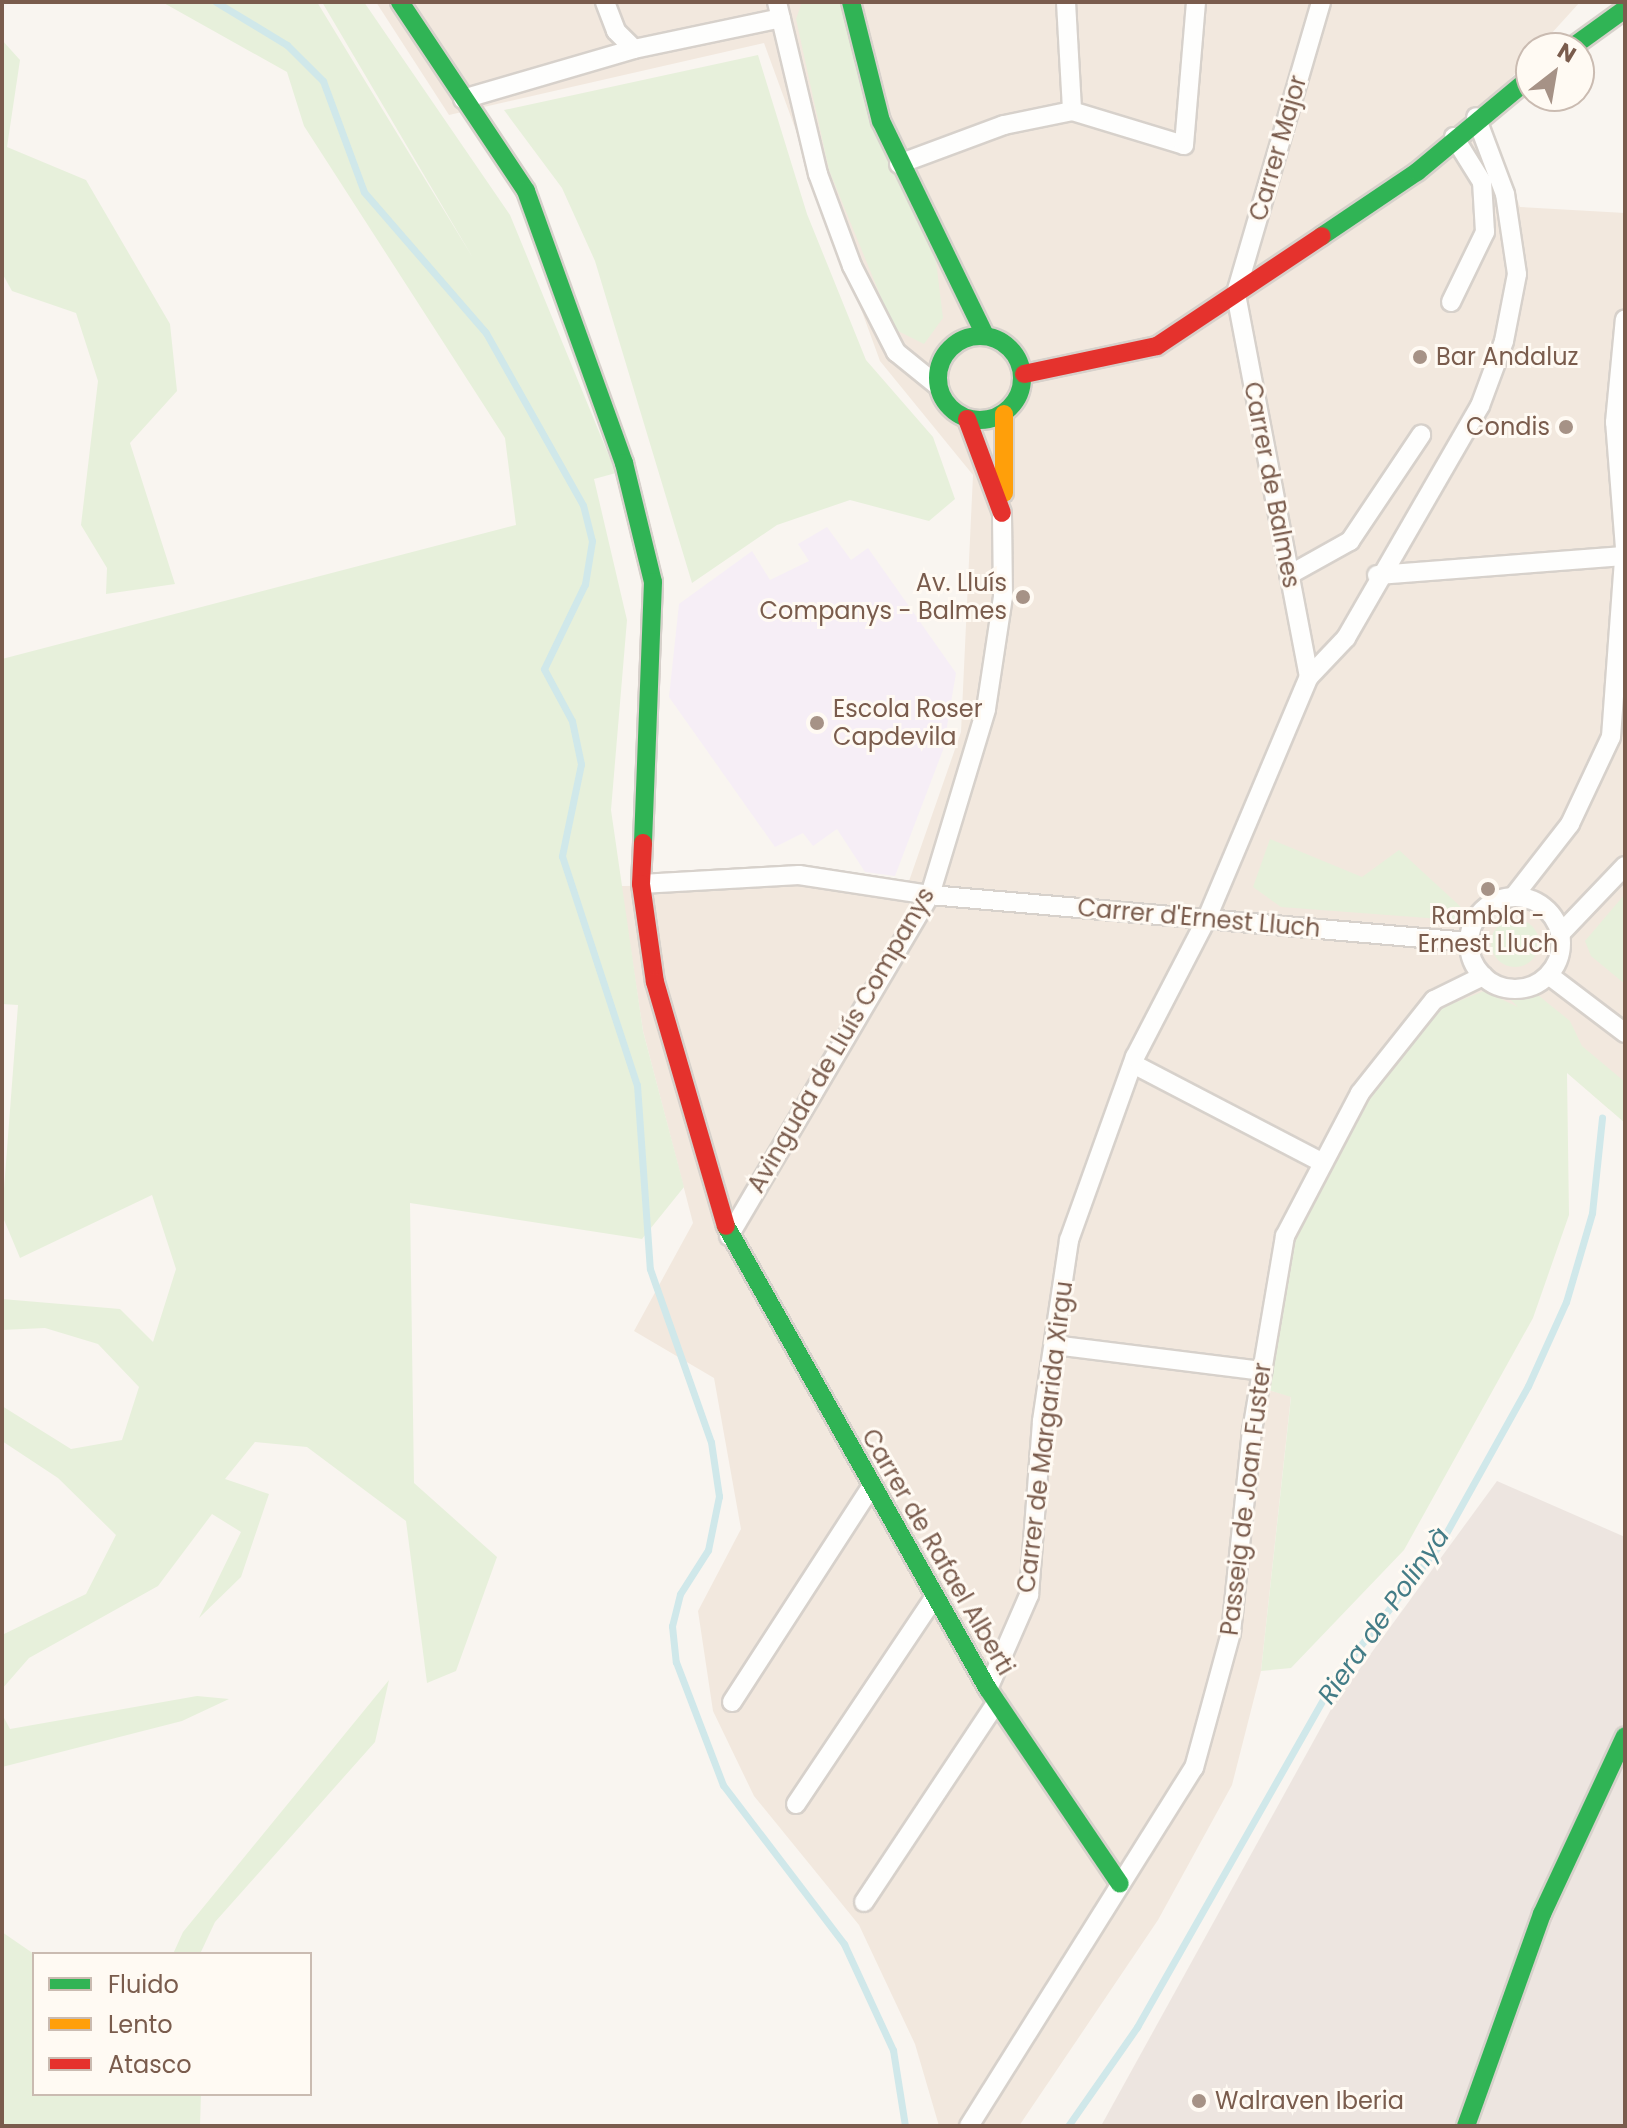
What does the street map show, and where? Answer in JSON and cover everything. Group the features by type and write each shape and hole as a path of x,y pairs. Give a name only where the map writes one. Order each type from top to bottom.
{"street":[{"name":"Carrer de Rafael Alberti","path":"400,2 526,191 572,304 624,463 653,582 641,884 655,982 729,1236 992,1696 1120,1884"},
{"path":"605,2 616,31 634,49"},
{"path":"851,2 899,164 985,335"},
{"path":"1066,2 1072,111"},
{"path":"899,164 1004,125 1072,111 1184,145 1196,2"},
{"name":"Carrer Major","path":"1236,293 1321,2"},
{"path":"1593,32 1625,9"},
{"path":"463,99 779,10 818,174 852,266 896,352 938,386"},
{"path":"1024,374 1157,346 1417,172 1476,117 1515,89"},
{"path":"1309,677 1346,638 1377,575 1480,406 1504,341 1517,274 1505,194 1476,117"},
{"path":"1451,302 1485,232 1482,182 1454,137"},
{"path":"956,282 953,344 940,362 938,386 945,403 967,419 1002,513"},
{"name":"Carrer de Balmes","path":"1236,293 1309,677"},
{"path":"1550,976 1512,989 1483,976 1468,942 1483,909 1514,896 1570,824 1611,737 1624,556 1615,422 1625,319"},
{"path":"953,344 985,335 1009,345 1024,374 1022,391 1004,414 1002,513"},
{"path":"967,419 1004,414"},
{"path":"1289,575 1350,541 1421,435"},
{"name":"Avinguda de Lluís Companys","path":"729,1236 930,895 986,709 1003,597 1002,513"},
{"path":"1377,575 1624,556"},
{"name":"Carrer de Margarida Xirgu","path":"864,1902 992,1696 1029,1595 1054,1345 1069,1240 1133,1064 1207,918 1309,677"},
{"path":"1550,976 1560,934 1625,866"},
{"name":"Carrer d'Ernest Lluch","path":"641,884 799,875 930,895 1468,942"},
{"path":"1514,896 1540,904 1560,934"},
{"name":"Passeig de Joan Fuster","path":"969,2126 1194,1768 1231,1633 1262,1371 1285,1236 1360,1093 1434,1000 1483,976"},
{"path":"1550,976 1625,1033"},
{"path":"1133,1064 1323,1163"},
{"path":"1054,1345 1262,1371"},
{"path":"732,1702 872,1486"},
{"path":"796,1804 935,1596"},
{"path":"1466,2126 1542,1914 1625,1736"}],"shaded area":[{"path":"376,2 1580,2 1553,32 1515,32 1515,74 1483,109 1520,207 1625,213 1625,1091 1609,1109 1567,1072 1293,1238 1268,1390 1291,1396 1261,1671 1232,1785 1158,1920 1019,2126 939,2126 915,2044 859,1925 754,1796 713,1711 698,1611 741,1529 714,1378 634,1331 693,1223 643,1031 621,886 908,884 961,732 973,475 880,361 764,43 449,115"},
{"name":"Escola Roser Capdevila","path":"827,527 851,560 868,548 956,673 943,750 895,876 865,872 837,829 813,846 803,833 775,847 669,697 679,604 752,551 770,580 809,561 798,544"},
{"path":"1497,1481 1625,1537 1625,2126 1101,2126 1334,1704"}],"green space":[{"path":"162,2 317,2 473,258 322,2 364,2 510,215 616,473 594,479 627,620 611,810 643,1031 684,1187 642,1239 410,1203 414,1483 497,1557 456,1671 427,1683 406,1521 307,1447 255,1442 225,1479 269,1494 241,1577 199,1618 241,1532 212,1514 158,1586 29,1658 2,1689 2,1635 86,1594 116,1535 58,1478 2,1441 2,1406 71,1449 122,1440 139,1387 98,1344 45,1328 2,1330 2,1299 120,1309 153,1342 176,1269 152,1195 20,1258 2,1215 18,1005 2,1004 2,659 516,525 505,438 304,126 287,72"},
{"path":"802,2 840,2 863,96 936,261 943,318 924,344 894,329 829,170 796,19"},
{"path":"2,40 20,60 7,147 86,180 170,324 177,391 130,443 175,584 106,594 107,568 81,525 98,381 76,313 12,291 2,273"},
{"path":"758,55 807,214 866,360 933,437 955,499 929,521 850,500 777,525 692,583 595,261 562,188 504,110"},
{"path":"1270,839 1362,877 1399,850 1462,908 1454,920 1281,907 1253,887"},
{"path":"1625,894 1625,984 1591,956 1585,941"},
{"path":"1515,919 1524,920 1532,926 1538,934 1538,952 1532,960 1524,966 1515,967 1506,966 1498,960 1492,952 1491,943 1492,934 1498,926 1506,920"},
{"path":"1496,985 1528,987 1570,1021 1582,1046 1625,1082 1625,1123 1567,1073 1569,1215 1533,1318 1404,1550 1291,1668 1261,1671 1291,1397 1268,1390 1293,1238 1369,1098 1439,1009 1484,991 1518,1007"},
{"path":"389,1680 375,1742 215,1922 201,1952 174,1952 183,1932"},
{"path":"197,1696 229,1699 182,1721 2,1767 2,1714 10,1729"},
{"path":"2,1932 32,1953 32,2096 201,2096 200,2126 2,2126"}],"waterway":[{"path":"216,2 287,45 323,81 364,192 486,333 583,505 592,541 585,584 544,669 572,721 581,764 562,856 637,1085 650,1269 711,1442 719,1496 708,1550 680,1594 672,1626 676,1662 723,1785 844,1944 893,2050 905,2126"},
{"name":"Riera de Polinyà","path":"1068,2126 1137,2027 1335,1678 1440,1544 1528,1386 1566,1302 1592,1213 1602,1118"}],"traffic: fast":[{"path":"400,2 526,191 624,463 653,582 643,843"},
{"path":"851,2 881,121 985,335"},
{"path":"1593,32 1625,9"},
{"path":"1322,236 1417,172 1515,90"},
{"path":"980,336 996,339 1010,348 1019,362 1022,378 1019,394 1010,408 996,417 980,420 964,417 950,408 941,394 938,378 941,362 950,348 964,339 980,336"},
{"path":"726,1226 988,1689 1120,1884"},
{"path":"1466,2126 1542,1914 1625,1736"}],"traffic: slow":[{"path":"1004,414 1004,493"}],"traffic: jam":[{"path":"1024,374 1157,346 1322,236"},
{"path":"967,419 1002,513"},
{"path":"643,843 641,884 655,982 726,1226"}],"place":[{"name":"Bar Andaluz","path":"1420,357"},
{"name":"Condis","path":"1566,427"},
{"name":"Av. Lluís Companys - Balmes","path":"1023,597"},
{"name":"Escola Roser Capdevila","path":"817,723"},
{"name":"Rambla - Ernest Lluch","path":"1488,889"},
{"name":"Walraven Iberia","path":"1199,2101"}]}
